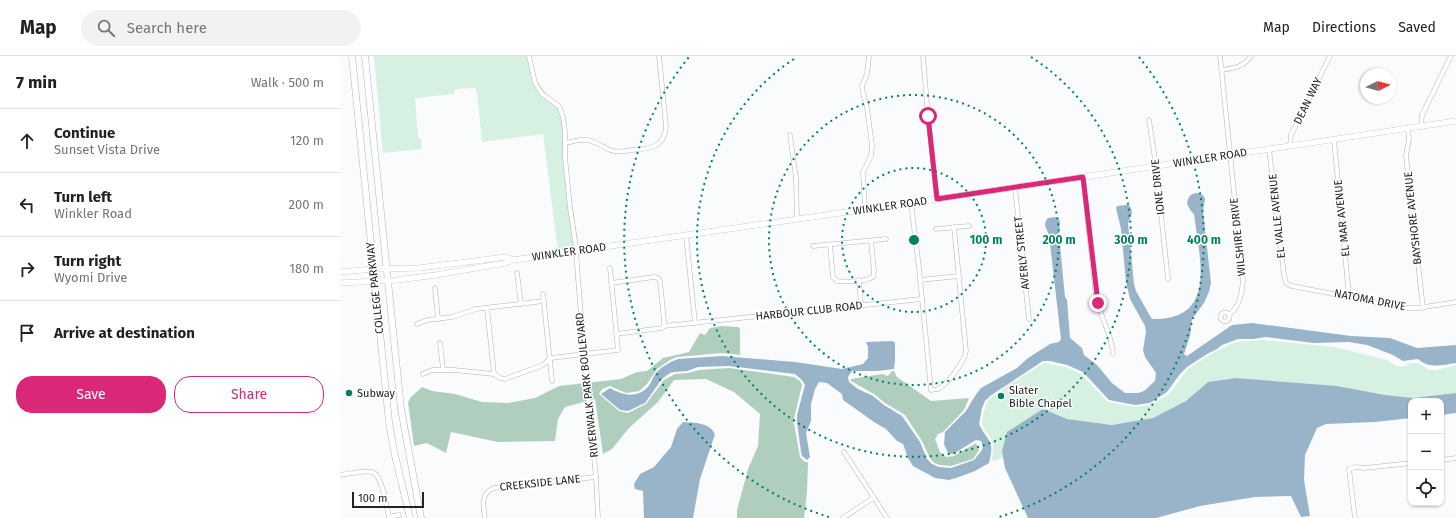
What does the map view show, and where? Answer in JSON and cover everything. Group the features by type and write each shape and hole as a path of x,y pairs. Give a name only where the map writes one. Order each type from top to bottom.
{"main road":[{"name":"COLLEGE PARKWAY","path":"352,56 389,422 394,452 410,518"},
{"name":"COLLEGE PARKWAY","path":"365,56 401,409 421,518"},
{"path":"363,170 376,168"}],"street":[{"name":"RIVERWALK PARK BOULEVARD","path":"529,56 535,83 542,94 559,106 563,117 565,142 564,157 576,247 584,354 596,477 598,518"},
{"path":"565,142 586,140 618,152 649,149 660,142 664,135 666,126 659,56"},
{"path":"865,210 863,172 872,156 872,145 867,108 862,86 867,74 869,56"},
{"path":"923,56 937,199"},
{"name":"WILSHIRE DRIVE","path":"1220,56 1243,280 1239,301 1234,311 1229,315"},
{"path":"1222,70 1240,66 1251,56"},
{"name":"DEAN WAY","path":"1290,146 1292,135 1330,56"},
{"path":"1421,127 1422,115 1451,56"},
{"name":"IONE DRIVE","path":"1149,120 1156,166 1168,279"},
{"name":"WINKLER ROAD","path":"340,283 374,280 388,281 466,270 505,263 513,260 865,210 1456,122"},
{"name":"BAYSHORE AVENUE","path":"1408,129 1409,139 1406,156 1423,308"},
{"path":"790,135 796,178 797,219"},
{"name":"EL MAR AVENUE","path":"1334,140 1349,296"},
{"name":"EL VALLE AVENUE","path":"1269,149 1286,283"},
{"path":"1083,177 1096,297 1099,309 1110,335 1112,354"},
{"name":"AVERLY STREET","path":"1015,188 1029,319"},
{"path":"911,203 931,390 937,389 945,384 965,357 966,346 954,227"},
{"path":"936,229 969,226"},
{"path":"686,235 695,323"},
{"path":"813,246 886,239"},
{"path":"830,245 833,277 837,281 859,280 868,279 873,276 874,271 871,241"},
{"name":"WINKLER ROAD","path":"340,272 373,269 386,270 419,268 506,257 513,260"},
{"path":"423,374 432,370 466,370 494,374 500,378 511,378 543,365 550,358 618,350 610,268"},
{"path":"517,273 521,304"},
{"path":"920,280 959,276"},
{"path":"612,282 654,277 658,278 660,281 664,326"},
{"path":"859,280 861,306"},
{"name":"NATOMA DRIVE","path":"1286,283 1292,286 1406,308 1423,308 1456,302"},
{"path":"435,288 438,319"},
{"path":"544,294 552,381"},
{"name":"HARBOUR CLUB ROAD","path":"616,334 662,328 664,326 922,300"},
{"path":"417,324 452,317 470,310 544,301"},
{"path":"487,308 494,374"},
{"path":"440,343 443,370"},
{"path":"844,452 887,518"},
{"path":"1444,460 1456,458"},
{"path":"1355,518 1349,469 1355,467 1365,468 1408,463"},
{"path":"340,474 372,472 378,475 389,518 399,515"},
{"name":"CREEKSIDE LANE","path":"485,518 483,500 485,494 494,488 596,477"},
{"path":"843,518 873,498"}],"green space":[{"path":"374,56 530,56 536,80 561,108 566,159 579,248 558,251 543,134 482,142 477,92 475,88 456,89 454,94 415,98 418,137 421,139 422,149 383,153"},
{"path":"722,326 738,327 740,329 740,354 742,355 722,353 677,357 657,369 647,384 639,391 626,393 610,386 602,389 599,394 619,411 628,413 646,404 664,380 675,374 699,370 729,368 794,377 800,381 802,385 793,423 800,457 805,462 808,462 804,518 737,518 737,510 748,469 758,446 760,414 734,392 706,379 674,380 658,402 629,428 612,449 603,454 595,399 565,407 558,419 555,441 498,442 451,432 446,453 427,443 414,446 408,402 411,397 422,387 432,391 455,394 482,402 508,403 535,398 559,386 621,379 637,372 647,371 663,358 689,352 700,333 705,335 710,328"},
{"path":"1262,340 1335,347 1387,360 1396,366 1403,367 1410,363 1418,363 1429,370 1437,370 1456,365 1456,393 1413,398 1385,395 1337,386 1236,378 1208,382 1186,401 1153,418 1112,425 1067,419 1043,409 1002,451 1003,457 998,460 991,461 993,445 982,424 986,404 990,398 1001,390 1044,363 1066,367 1081,374 1108,402 1135,407 1151,405 1169,394 1188,369 1209,355 1235,342"},
{"path":"892,371 894,371 897,377 931,401 969,398 964,410 943,432 938,434 935,439 940,452 946,457 954,456 976,443 979,450 973,459 951,466 934,463 905,415 885,403 874,394 851,381 851,379 882,374 888,376"}],"water":[{"path":"1198,193 1203,195 1205,199 1203,211 1211,283 1204,303 1192,319 1190,336 1184,354 1187,356 1232,325 1252,323 1351,336 1390,338 1417,348 1456,345 1456,363 1436,366 1427,364 1418,359 1403,361 1393,355 1367,345 1349,342 1314,343 1266,337 1238,339 1222,345 1187,367 1167,392 1150,403 1135,405 1109,400 1083,372 1067,365 1043,361 990,396 985,401 979,424 991,445 989,463 975,471 949,480 935,478 913,466 908,458 903,444 897,441 886,429 843,400 842,394 827,383 819,382 815,389 811,404 811,421 806,433 810,457 807,460 802,456 797,422 797,415 805,385 795,374 729,366 698,367 687,371 674,372 662,379 645,403 628,411 620,410 601,394 610,388 620,393 631,395 641,392 646,389 658,371 678,359 722,356 795,362 842,369 863,364 868,358 868,347 866,342 893,341 895,343 894,369 852,371 848,377 849,382 902,416 920,442 927,459 932,464 939,467 951,468 974,460 982,450 983,446 981,441 976,440 953,454 948,453 944,444 945,432 966,411 981,388 1017,368 1028,358 1050,344 1059,342 1061,339 1049,235 1045,225 1046,220 1048,218 1055,217 1058,218 1060,222 1059,235 1070,338 1082,348 1084,355 1097,365 1112,383 1125,393 1138,393 1144,391 1155,381 1156,373 1145,357 1143,350 1146,332 1145,326 1130,299 1126,282 1121,229 1116,208 1117,206 1129,205 1131,208 1132,213 1128,223 1136,291 1152,319 1173,317 1188,309 1196,298 1200,283 1201,267 1194,214 1187,204 1190,196"},
{"path":"1236,378 1337,386 1385,395 1413,398 1408,398 1408,418 1375,422 1326,424 1317,428 1305,455 1304,480 1310,516 1301,517 1291,496 1255,497 1200,506 1156,518 1028,518 1005,468 1002,451 1007,432 1043,409 1067,419 1112,425 1153,418 1186,401 1208,382"},
{"path":"1456,393 1456,413 1444,415 1444,398 1413,398"},
{"path":"683,422 705,425 715,434 700,479 693,518 644,518 643,491 635,489 634,484 640,474 654,467 671,447 677,429"}],"place":[{"name":"Subway","path":"349,393"},
{"name":"Slater Bible Chapel","path":"1001,396"}],"route":[{"path":"928,116 937,199 1083,177 1096,297 1098,303"}]}
